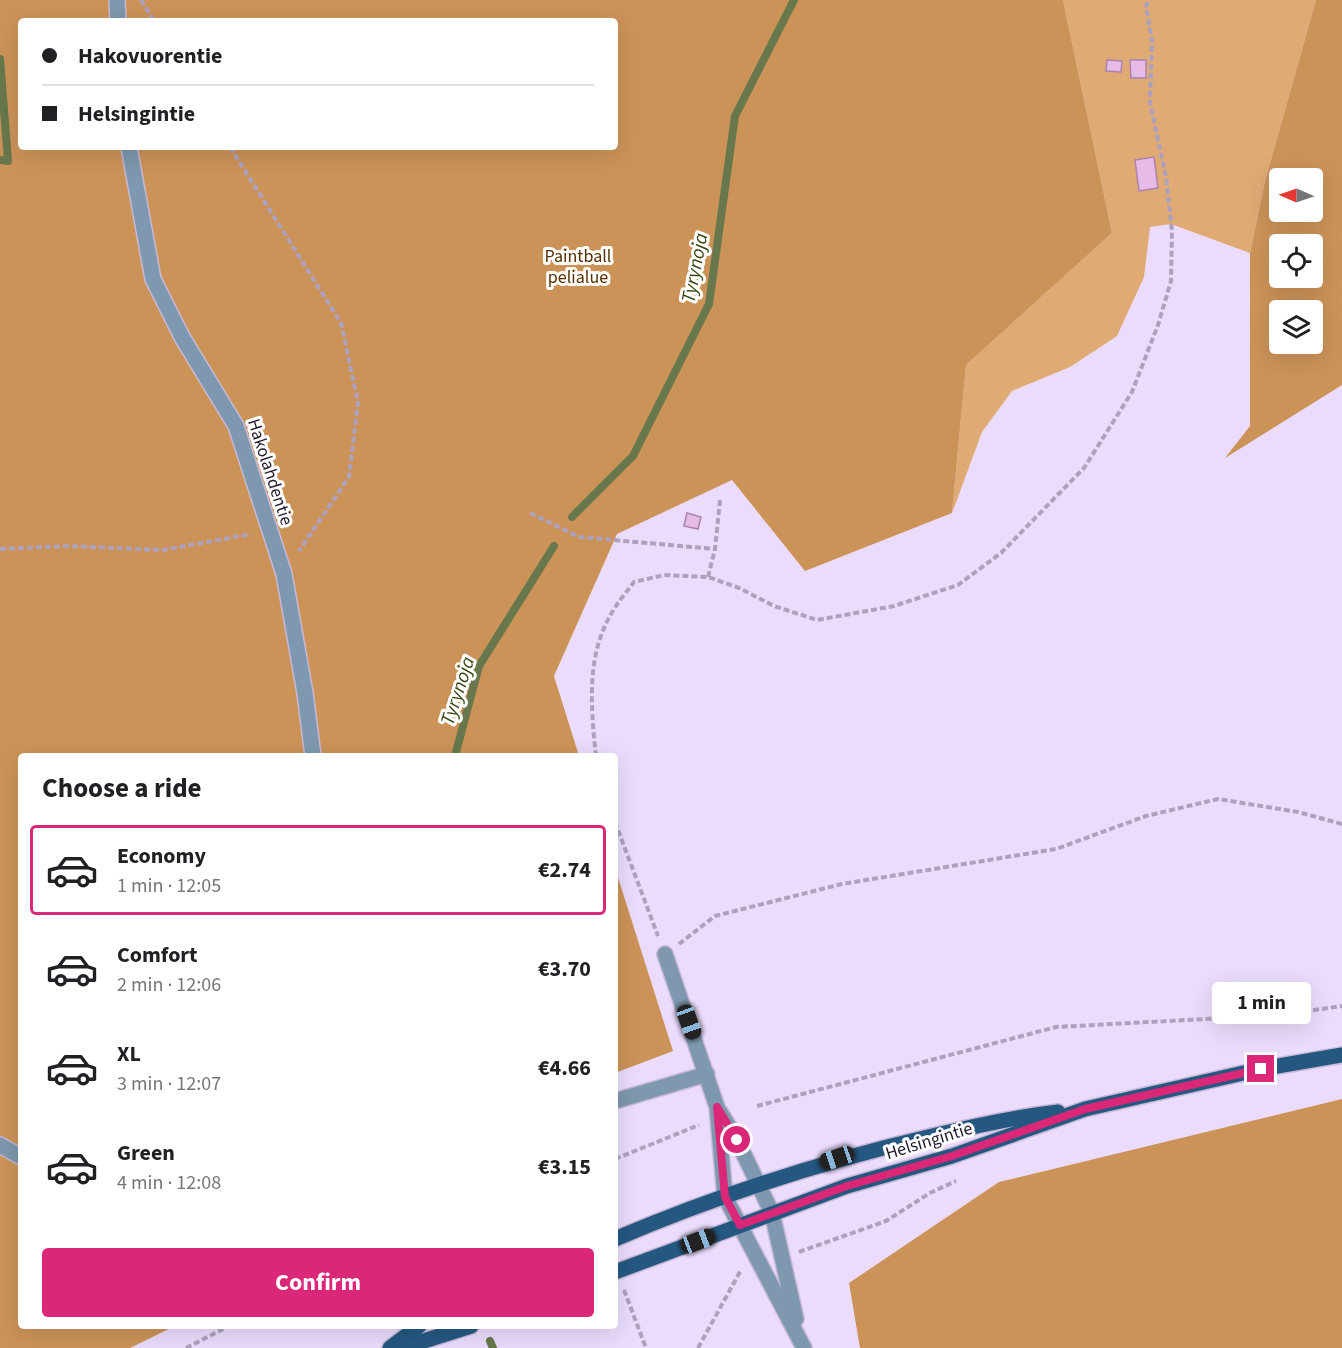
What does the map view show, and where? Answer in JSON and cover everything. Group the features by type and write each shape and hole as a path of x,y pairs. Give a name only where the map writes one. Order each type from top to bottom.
{"main road":[{"name":"Helsingintie","path":"618,1238 669,1216 837,1158 1022,1116 1085,1109 1261,1069 1342,1055"},
{"name":"Helsingintie","path":"618,1277 740,1225 847,1186 952,1156 1085,1109"},
{"path":"390,1348 415,1329"},
{"path":"402,1348 462,1329"}],"street":[{"path":"117,0 118,18"},
{"name":"Hakolahdentie","path":"130,150 153,279 182,337 236,426 284,574 305,693 313,753"},
{"path":"665,954 717,1107 772,1213 802,1342"},
{"path":"618,1100 707,1074"},
{"path":"717,1107 725,1197 802,1342"},
{"path":"0,1145 18,1155"}],"path":[{"path":"141,0 152,18"},
{"path":"596,753 591,689 599,644 609,616 634,582 664,575 708,578 739,588 774,606 817,620 894,606 958,585 1001,553 1084,468 1132,392 1158,325 1171,281 1172,231 1167,177 1150,102 1152,42 1146,6 1149,0"},
{"path":"232,150 341,323 358,402 349,477 284,574"},
{"path":"708,578 716,549 720,500"},
{"path":"530,513 579,537 716,549"},
{"path":"0,549 69,546 163,550 269,531"},
{"path":"618,830 665,954 715,916 842,884 1056,849 1146,816 1218,799 1298,812 1342,824"},
{"path":"757,1106 1056,1028 1280,1015 1342,1006"},
{"path":"618,1158 700,1124"},
{"path":"783,1257 886,1221 930,1193 956,1181"},
{"path":"698,1348 734,1279 741,1270 760,1265"},
{"path":"618,1277 646,1348"},
{"path":"186,1348 223,1329"}],"shaded area":[{"path":"1063,0 1316,0 1265,181 1250,253 1171,224 1150,227 1144,277 1117,336 1070,367 1012,391 982,432 952,513 966,365 1112,233"}],"green space":[{"name":"Paintball pelialue","path":"0,0 1063,0 1112,233 966,365 952,513 805,571 732,480 617,534 554,676 578,753 18,753 18,1329 169,1329 130,1348 0,1348"},
{"path":"1316,0 1342,0 1342,385 1225,458 1250,426 1250,253 1265,181"},
{"path":"618,877 673,1051 618,1072"},
{"path":"1342,1099 1342,1348 860,1348 849,1283 999,1182"}],"building":[{"path":"1107,60 1122,61 1121,72 1106,71"},
{"path":"1130,60 1146,60 1146,78 1131,78"},
{"path":"1154,157 1158,188 1139,191 1135,160"},
{"path":"687,513 701,517 698,529 684,526"}],"waterway":[{"name":"Tyrynoja","path":"572,517 633,456 709,304 735,116 794,0"},
{"path":"0,59 8,161 0,160"},
{"name":"Tyrynoja","path":"456,753 479,666 554,546"},
{"path":"490,1341 493,1348"}],"route":[{"path":"737,1140 717,1107 725,1197 740,1225 847,1186 952,1156 1085,1109 1261,1069"}]}
